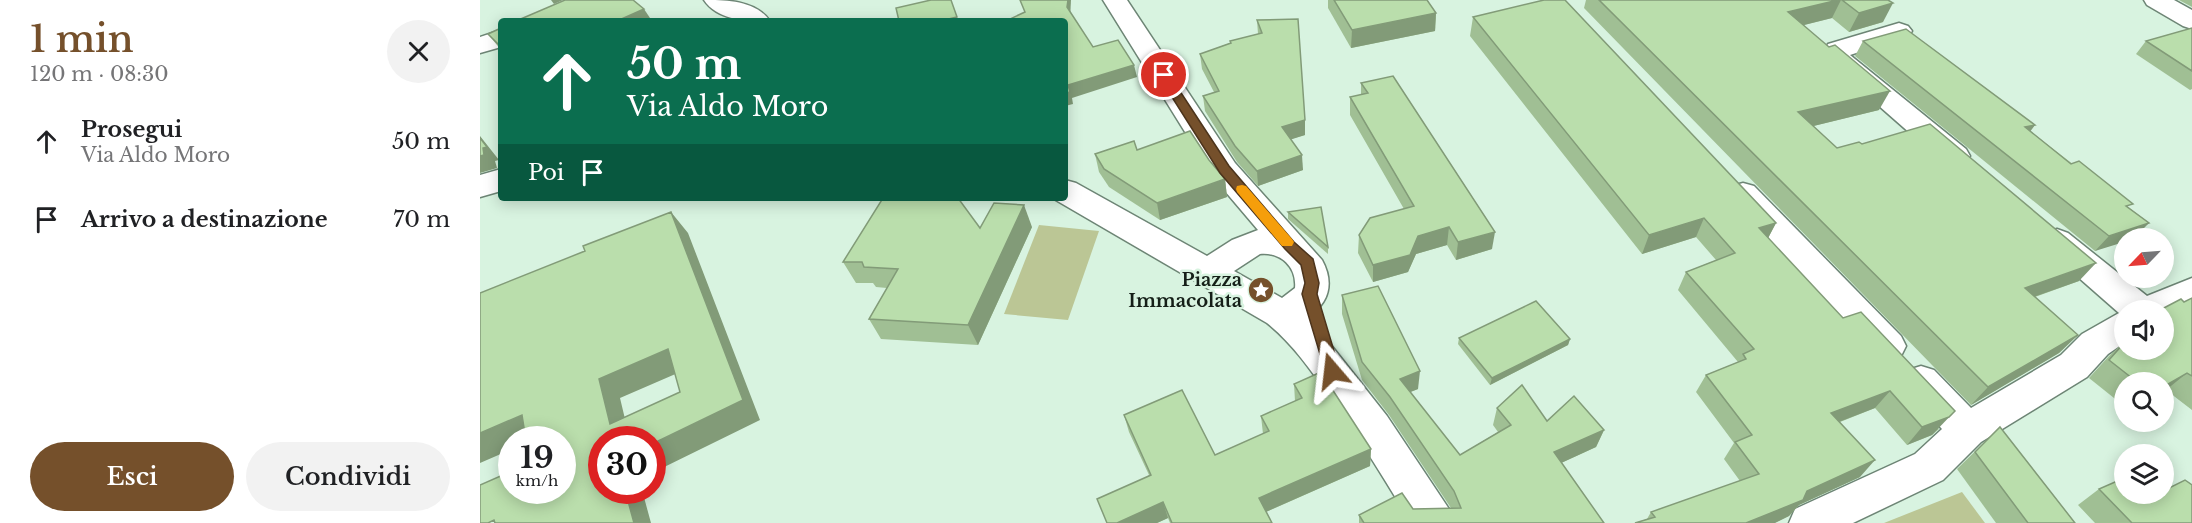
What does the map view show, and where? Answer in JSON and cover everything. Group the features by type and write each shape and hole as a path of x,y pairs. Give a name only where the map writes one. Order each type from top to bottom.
{"street":[{"path":"716,0 751,18"},
{"path":"1115,0 1224,170 1276,236 1308,263 1312,283 1294,304"},
{"path":"2156,0 2192,21"},
{"path":"1899,32 1837,50 1834,55 1974,172"},
{"path":"1722,172 1967,430"},
{"path":"480,186 498,181"},
{"path":"1068,193 1218,271 1294,304"},
{"path":"2039,226 2128,300"},
{"path":"1218,271 1236,252 1251,244 1276,236"},
{"path":"2171,300 2192,291"},
{"path":"1294,304 1298,328 1374,428 1434,523"},
{"path":"1810,523 1929,466 1967,430 2074,366 2095,344 2114,332"}],"green space":[{"path":"1039,225 1099,231 1068,320 1004,314"},
{"path":"1962,492 1985,523 1884,523"}],"building":[{"path":"565,0 633,0 644,9 624,18 523,18"},
{"path":"931,0 951,0 957,17 898,18 896,8"},
{"path":"1020,0 1068,0 1067,7 1093,47 1118,40 1134,65 1068,85 1068,18 1012,18 1025,12"},
{"path":"1334,0 1427,0 1436,13 1352,30"},
{"path":"1544,0 1565,0 1776,223 1759,228 1843,318 1861,312 1955,411 1949,417 1922,427 1890,391 1831,413 1875,460 1807,491 1803,500 1746,523 1635,523 1655,517 1651,512 1759,474 1735,442 1752,435 1706,375 1746,359 1743,354 1754,349 1686,272 1735,253 1704,218 1649,235 1473,17"},
{"path":"1599,0 1838,0 1788,12 1829,47 1835,45 1890,91 1798,112 1837,148 1859,142 1862,144 1930,124 2096,263 2025,288 2078,335 1988,387"},
{"path":"1842,0 1888,0 1893,3 1859,13"},
{"path":"1298,19 1305,120 1282,127 1302,155 1257,171 1235,146 1203,96 1219,91 1200,54 1231,43 1230,41 1262,33 1257,20"},
{"path":"2192,28 2192,71 2146,41"},
{"path":"498,29 498,44 488,34"},
{"path":"1906,29 2035,125 2025,127 2071,164 2079,161 2133,204 2126,206 2149,223 2134,228 2114,228 2114,234 2109,236 1863,41"},
{"path":"1393,76 1495,232 1458,242 1449,227 1418,236 1410,255 1373,265 1359,235 1370,218 1414,206 1350,97 1368,93 1361,83"},
{"path":"1190,131 1225,179 1157,203 1104,169 1095,154 1134,141 1137,150"},
{"path":"480,138 487,147 483,148 484,155 480,156"},
{"path":"881,201 960,201 980,228 994,203 1024,205 968,325 869,319 898,269 864,267 862,262 843,262"},
{"path":"1321,207 1328,247 1288,212"},
{"path":"671,212 743,400 666,437 666,426 588,426 588,504 629,504 634,523 495,523 494,520 480,523 480,485 498,477 498,504 576,504 576,426 524,426 522,415 480,433 480,293 585,251 583,246","holes":["668,349 680,392 610,424 599,379"]},
{"path":"1378,286 1420,371 1400,379 1460,455 1511,425 1497,408 1522,385 1547,421 1574,396 1604,430 1554,452 1604,523 1364,523 1359,515 1402,493 1413,509 1461,508 1454,491 1390,397 1362,362 1342,295"},
{"path":"2192,298 2192,376 2187,373 2174,381 2174,372 2124,372 2109,360 2114,354 2114,360 2174,360 2174,303 2181,299 2184,302"},
{"path":"1536,301 1570,339 1492,378 1459,338"},
{"path":"1321,372 1371,449 1259,498 1272,523 1172,523 1163,502 1117,523 1107,523 1097,499 1151,475 1124,415 1182,390 1215,455 1269,431 1261,416 1302,398 1294,384"},
{"path":"2000,427 2075,523 2028,523 1975,452"},
{"path":"2185,480 2192,485 2192,523 2132,523 2099,489 2114,482 2114,504 2174,504 2174,486"}],"slow traffic":[{"path":"1242,189 1287,242"}],"place":[{"name":"Piazza Immacolata","path":"1261,290"}],"route":[{"path":"1164,75 1224,170 1290,246 1308,263 1312,283 1310,294 1332,371"}]}
